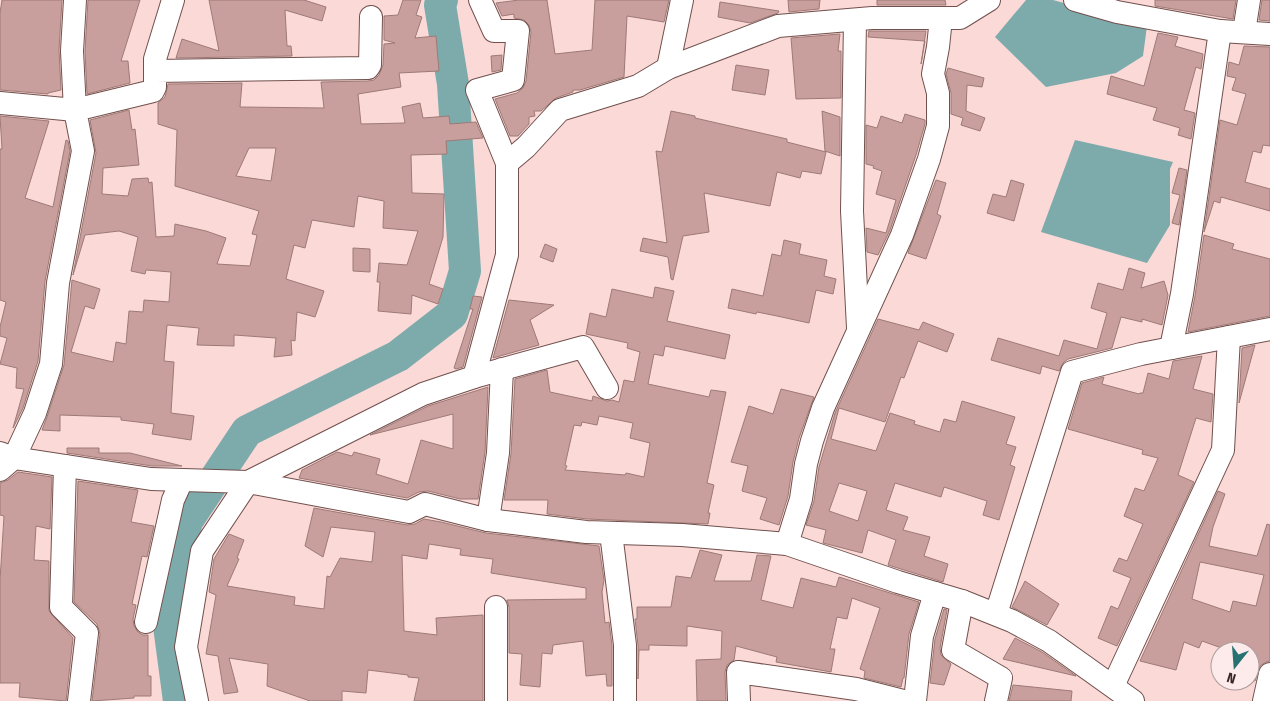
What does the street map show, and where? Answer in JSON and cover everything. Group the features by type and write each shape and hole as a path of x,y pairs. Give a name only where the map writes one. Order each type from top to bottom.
{"street":[{"path":"75,0 72,51 75,110 83,151 58,283 52,364 35,413 5,460 65,466 151,479 248,482 409,512 425,504 488,520 586,532 682,536 787,544 898,582 962,601 1012,620 1049,641 1133,701"},
{"path":"0,103 75,110 153,91 155,87 155,59 172,0"},
{"path":"474,377 507,255 507,163 478,90 513,80 518,31 494,31 480,0"},
{"path":"668,68 682,0"},
{"path":"507,163 560,110 638,86 668,68 778,26 855,20 960,18 990,0"},
{"path":"1075,0 1117,12 1220,31 1270,34"},
{"path":"1244,32 1249,0"},
{"path":"155,71 368,68 370,64 371,17"},
{"path":"787,544 801,499 806,464 812,441 823,408 902,235 929,159 938,126 938,93 933,74 938,47 940,18"},
{"path":"855,20 852,212 858,332"},
{"path":"1171,348 1182,294 1220,31"},
{"path":"996,614 1072,372 1141,354 1270,329"},
{"path":"1113,686 1223,450 1229,337"},
{"path":"197,701 186,647 202,551 248,482 423,394 474,377 583,347 608,388"},
{"path":"488,520 498,453 502,369"},
{"path":"65,466 61,607 87,633 79,701"},
{"path":"146,622 173,500 182,480"},
{"path":"611,533 625,645 626,701"},
{"path":"915,701 922,636 935,593"},
{"path":"962,601 953,650 1002,678 996,701"},
{"path":"496,607 496,701"},
{"path":"739,701 738,672 856,690 903,701"},
{"path":"1264,701 1270,674"}],"water":[{"path":"1026,0 1053,0 1147,26 1143,56 1116,73 1046,87 995,37"},
{"path":"1075,140 1173,162 1170,169 1170,225 1147,263 1041,232"}],"building":[{"path":"2,0 62,0 59,50 61,90 48,94 0,90 0,13"},
{"path":"88,0 140,0 121,61 128,61 130,83 87,94 85,51"},
{"path":"209,0 304,0 326,7 322,21 285,10 287,46 291,46 292,56 176,58 182,39 219,51"},
{"path":"403,0 421,0 416,15 422,17 415,38 436,36 439,71 399,73 401,87 358,94 361,124 405,123 402,107 420,103 423,118 449,116 450,124 476,122 483,138 446,141 447,154 411,155 412,193 444,194 443,237 429,284 443,289 438,304 412,295 411,314 378,311 380,282 377,282 379,263 407,265 418,231 383,228 384,201 358,196 354,227 312,220 305,248 294,245 286,279 324,291 315,317 297,312 295,341 291,340 292,355 274,357 276,338 234,335 234,346 197,345 199,328 167,325 164,361 174,362 171,413 194,416 191,440 152,434 154,424 121,420 121,417 60,415 60,431 42,430 64,365 72,280 100,289 94,309 85,306 71,352 113,362 116,342 126,344 129,311 143,312 144,300 169,302 171,272 146,270 145,274 131,271 138,237 119,231 85,235 73,275 96,153 90,120 129,110 132,130 135,129 139,165 103,168 102,194 128,196 132,179 148,178 149,183 152,182 156,237 174,236 175,224 206,231 226,238 217,264 250,266 257,235 252,234 259,211 175,186 177,130 158,124 158,103 165,97 168,84 242,83 240,107 324,108 321,82 368,81 374,80 379,75 383,65 384,44 395,43 384,40 384,16 398,15","holes":["249,148 276,148 271,181 236,176"]},
{"path":"519,0 547,0 555,54 592,50 595,0 669,0 664,22 627,16 624,77 580,90 573,90 573,92 556,98 541,111 534,111 535,116 529,117 529,124 518,136 510,136 495,99 517,93 523,88 526,81 531,32 529,25 524,20 514,18 514,14 502,16 496,3"},
{"path":"788,0 820,0 819,9 789,12"},
{"path":"877,0 945,0 946,5 877,5"},
{"path":"1155,0 1236,0 1233,19 1155,6"},
{"path":"1262,0 1270,0 1270,21 1259,20"},
{"path":"720,2 779,11 750,23 718,17"},
{"path":"869,31 926,31 924,41 868,37"},
{"path":"1158,33 1178,37 1175,46 1203,54 1201,69 1196,67 1184,110 1195,113 1191,139 1178,135 1180,128 1153,120 1157,108 1107,94 1111,76 1144,86"},
{"path":"840,34 838,51 841,51 841,98 796,99 791,38"},
{"path":"1244,46 1270,47 1270,146 1263,145 1261,153 1253,151 1245,182 1270,189 1270,211 1221,197 1220,203 1214,201 1204,232 1220,120 1237,125 1246,94 1232,90 1236,78 1227,76 1229,62 1239,65"},
{"path":"502,55 501,70 492,72 491,56"},
{"path":"736,65 769,70 765,95 732,90"},
{"path":"948,68 984,78 982,87 967,85 966,111 985,118 980,131 961,125 963,118 951,114 951,93 946,74"},
{"path":"671,111 787,139 787,142 826,152 821,174 802,171 800,178 777,172 770,206 704,193 709,232 683,236 673,280 671,279 668,257 640,251 643,238 667,243 656,151 662,152"},
{"path":"822,111 840,117 840,156 825,151"},
{"path":"905,114 925,120 925,124 890,230 878,255 867,252 866,228 886,233 896,200 876,194 882,171 866,164 866,125 877,128 881,116 902,123"},
{"path":"0,116 49,121 25,198 53,207 66,140 68,141 70,151 45,281 38,361 23,408 13,428 24,389 16,388 17,368 0,364 7,338 0,336 0,327 6,302 0,300 0,149 2,149"},
{"path":"1179,168 1187,170 1179,225 1172,223 1180,195 1172,193"},
{"path":"936,180 946,183 937,214 941,216 926,259 908,253"},
{"path":"1011,180 1024,184 1014,221 987,213 993,194 1006,197"},
{"path":"1204,235 1234,244 1232,249 1270,259 1270,316 1188,332"},
{"path":"784,240 801,244 799,254 827,260 824,276 836,279 833,294 816,290 809,323 728,308 732,289 763,296 772,254 781,256"},
{"path":"545,244 557,249 553,262 540,257"},
{"path":"353,248 370,249 370,272 353,271"},
{"path":"1129,268 1145,273 1141,288 1164,281 1168,295 1162,325 1142,319 1142,322 1121,317 1112,348 1068,359 1063,363 1059,371 1042,366 1040,374 991,360 998,338 1059,356 1064,340 1097,349 1107,313 1091,308 1098,283 1123,290"},
{"path":"655,287 674,291 667,321 730,335 725,359 665,346 663,356 654,354 648,384 709,397 711,390 726,392 707,483 714,485 708,513 710,513 708,524 587,519 547,514 548,500 504,500 511,454 515,379 547,370 550,392 592,401 593,396 607,401 619,402 624,380 634,382 640,352 627,348 628,343 586,334 590,313 606,317 612,289 653,298","holes":["599,416 633,423 630,438 650,443 644,477 626,473 625,475 565,470 574,425 581,426 582,422 597,425"]},
{"path":"473,296 482,297 463,367 456,369 454,368 473,309 470,309"},
{"path":"509,300 554,305 530,320 539,345 493,358"},
{"path":"878,319 919,330 923,322 954,334 947,352 918,341 904,378 901,377 885,422 839,408 831,439 876,451 890,413 915,421 914,424 940,432 944,419 956,422 962,401 1015,417 1006,444 1016,447 1010,465 1015,467 999,520 983,515 987,501 944,487 941,497 895,483 886,510 908,517 903,530 930,537 924,556 948,564 943,582 888,565 896,540 868,530 862,553 823,543 826,530 806,525 814,501 819,467 835,413","holes":["839,483 867,491 858,521 829,511"]},
{"path":"1255,345 1253,352 1239,403 1242,348"},
{"path":"1202,356 1193,389 1213,394 1211,422 1196,418 1178,475 1194,482 1117,646 1098,638 1111,606 1118,609 1131,578 1113,571 1119,558 1127,561 1143,524 1124,516 1135,488 1144,491 1158,458 1142,454 1143,450 1068,429 1082,383 1104,377 1102,384 1139,394 1143,393 1148,373 1169,379 1173,361"},
{"path":"488,387 485,452 478,499 460,499 428,491 419,492 407,498 299,478 302,470 337,452 352,456 354,452 380,459 376,474 408,484 421,440 453,449 453,414 370,435 428,406"},
{"path":"781,389 814,397 799,438 788,496 779,525 760,519 767,498 742,491 748,466 731,462 749,406 773,414"},
{"path":"67,448 99,448 99,453 130,453 182,466 152,466 67,453"},
{"path":"18,472 52,477 50,529 36,526 34,560 49,561 49,611 73,638 66,701 19,697 20,683 0,683 0,580 4,516 0,515 0,483 8,480"},
{"path":"78,481 138,490 131,522 154,526 147,557 142,556 132,604 136,605 133,619 134,626 138,632 148,635 148,676 151,676 151,696 92,701 100,634 97,624 74,602"},
{"path":"1218,491 1225,494 1213,527 1209,546 1257,556 1267,524 1270,525 1270,661 1260,666 1260,641 1210,641 1210,644 1202,641 1199,648 1184,642 1176,670 1140,661","holes":["1200,562 1264,575 1256,606 1233,601 1230,612 1192,599"]},
{"path":"314,508 407,525 415,524 424,519 486,533 599,546 604,580 602,592 605,623 609,622 612,646 612,686 607,686 606,674 586,676 583,641 553,645 552,654 542,653 540,687 520,685 522,654 509,653 509,607 507,600 586,599 586,588 491,573 493,559 460,555 461,549 429,544 427,559 402,555 404,631 437,635 436,618 483,615 483,701 414,701 419,678 368,670 366,693 342,691 342,701 310,701 267,686 268,664 229,658 238,692 224,694 218,656 206,654 216,595 209,592 214,559 229,534 244,540 237,558 239,559 227,586 295,597 294,605 324,609 327,576 330,577 340,558 372,562 375,532 331,527 323,557 305,546"},
{"path":"700,550 722,555 714,581 751,581 757,555 771,556 761,600 793,608 801,578 836,587 839,577 919,602 909,634 904,678 901,687 864,678 865,671 860,669 880,608 852,598 847,619 837,617 830,649 835,649 831,672 776,662 777,657 736,646 734,660 727,665 725,672 726,701 697,701 696,660 721,659 722,631 687,626 687,646 649,645 649,650 639,650 638,679 638,645 635,619 637,619 637,607 671,607 676,576 691,578"},
{"path":"1025,581 1059,604 1047,625 1012,607"},
{"path":"944,609 947,610 940,648 941,655 951,664 944,685 930,683 935,639"},
{"path":"1015,638 1042,652 1076,676 1003,659"},
{"path":"1013,685 1072,691 1071,701 1009,701"}],"waterway":[{"path":"179,701 167,611 187,521 247,431 398,356 452,314 465,271 453,84 440,5 442,0"}]}
